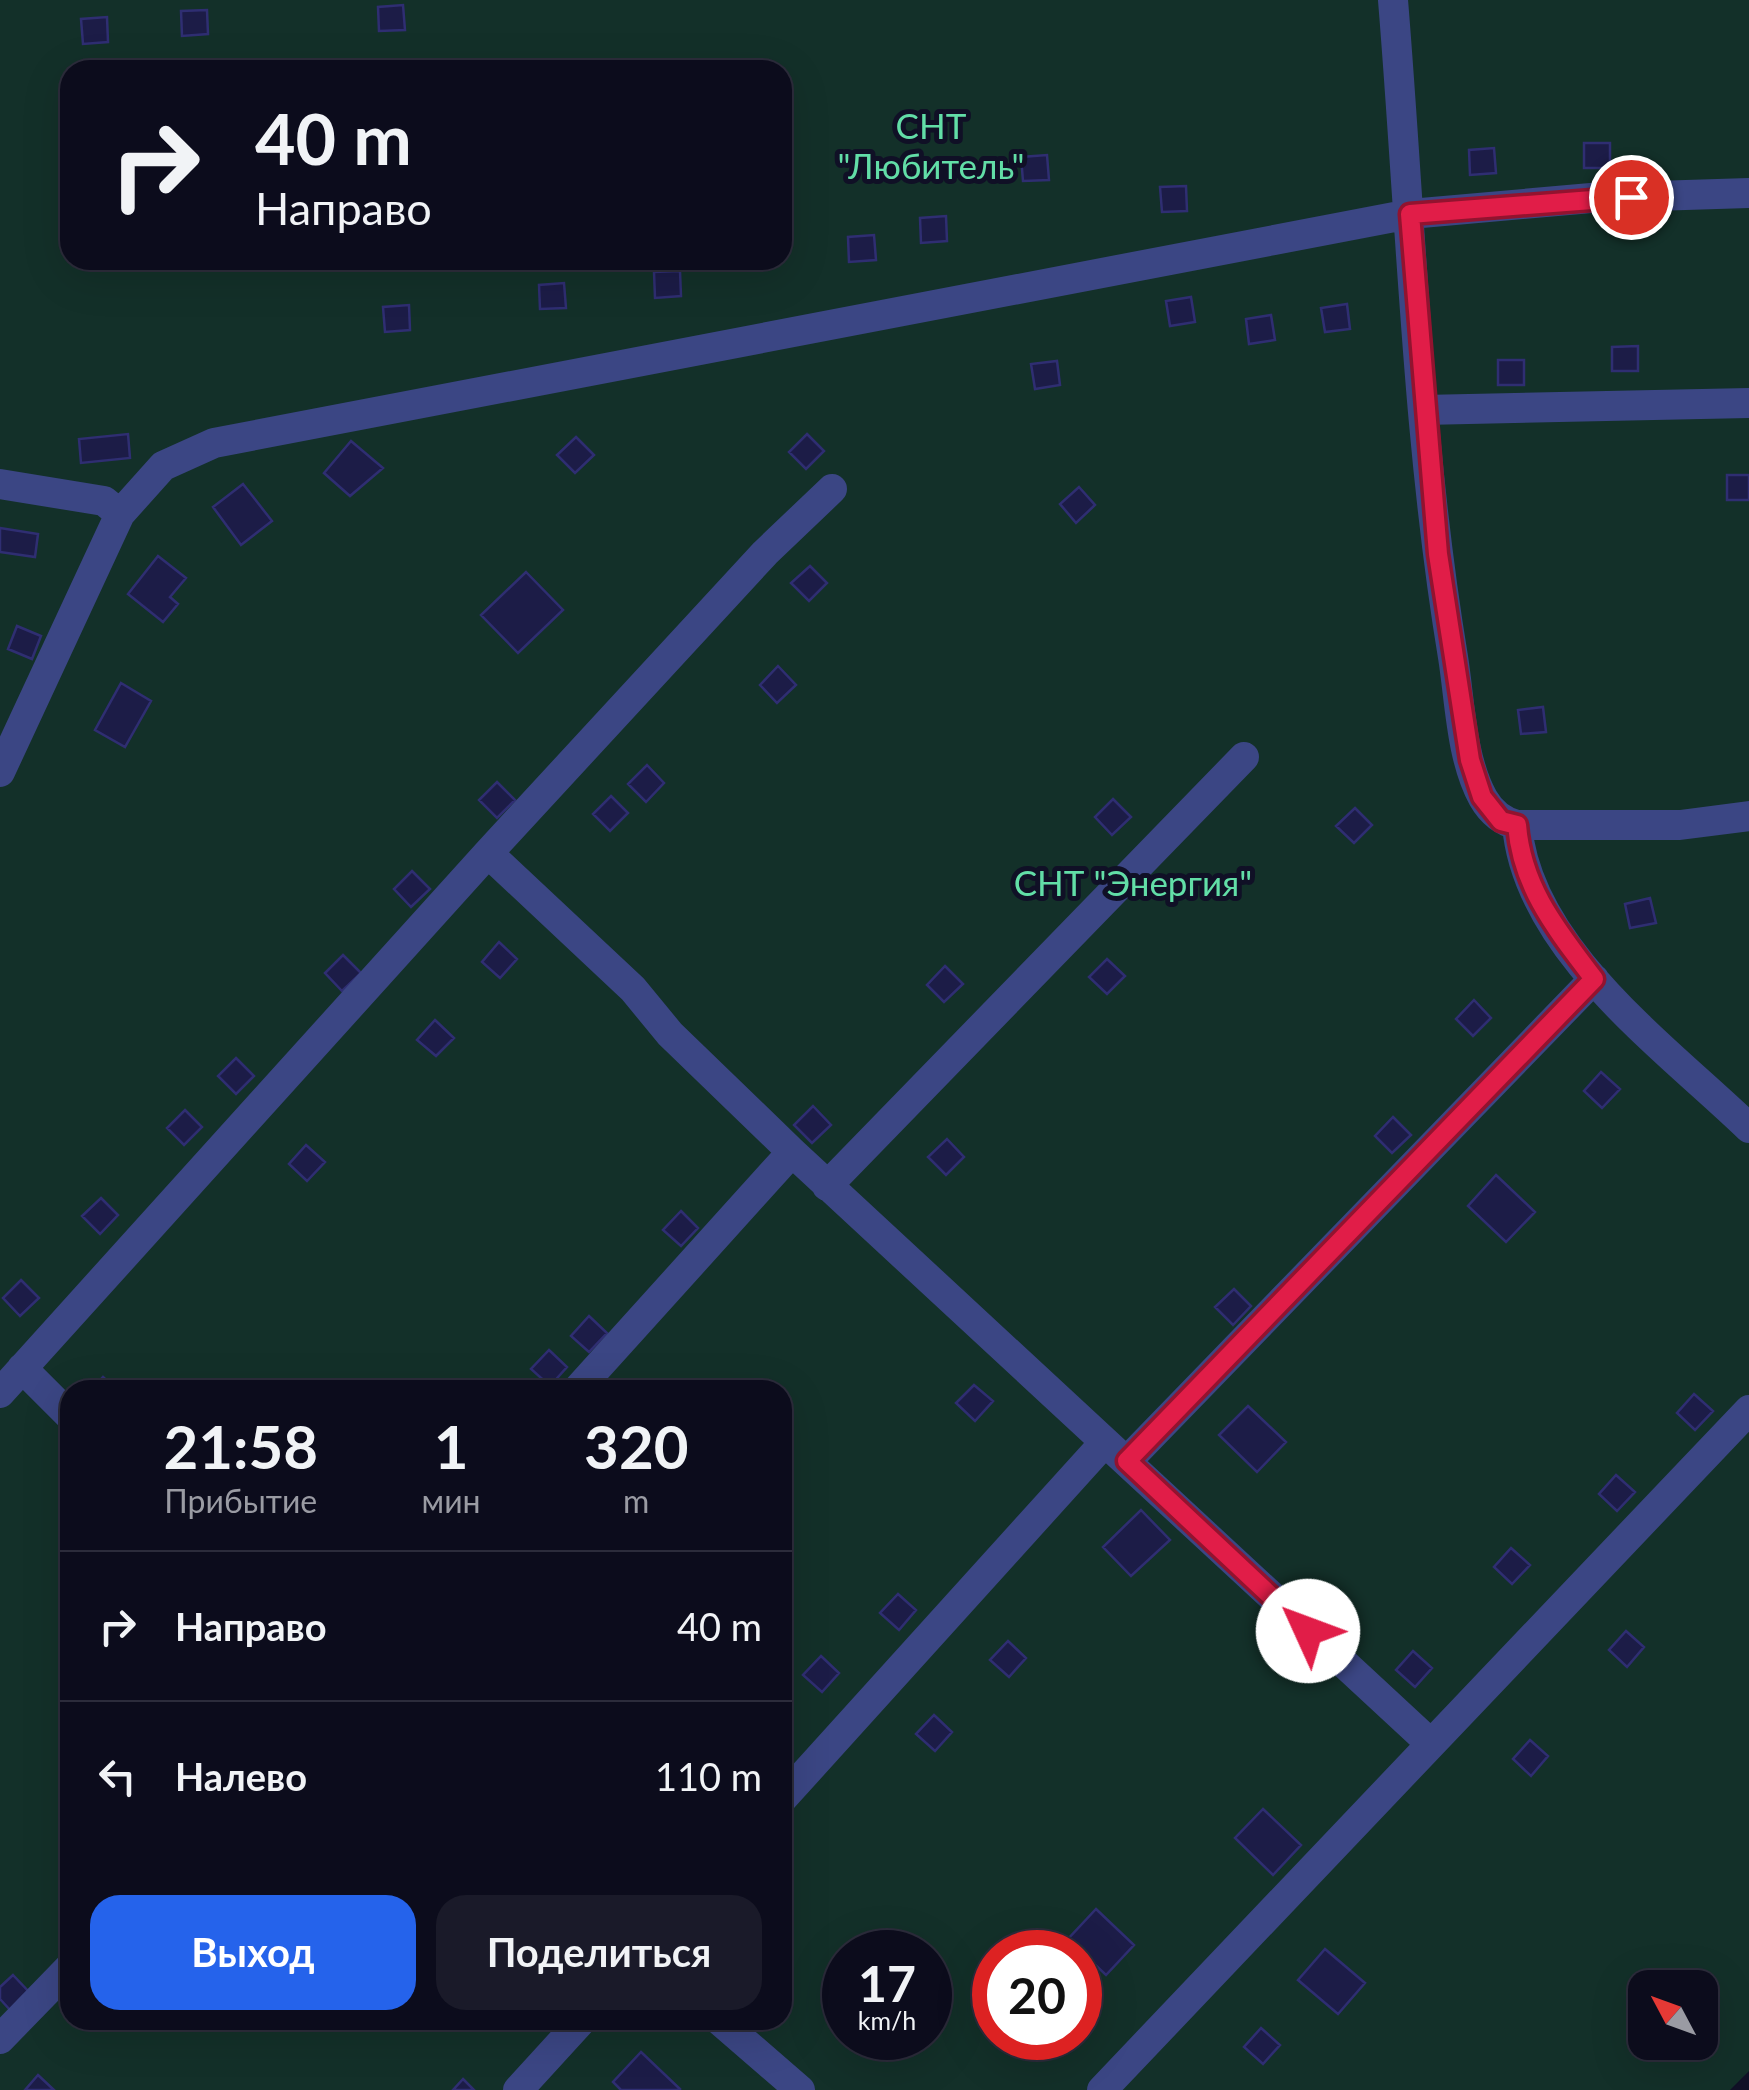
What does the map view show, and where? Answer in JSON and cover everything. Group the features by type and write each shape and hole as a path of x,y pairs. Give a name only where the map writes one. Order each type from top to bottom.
{"lane":[{"path":"1393,0 1423,410 1442,590 1470,760 1482,797 1501,821 1517,825 1680,825 1749,816"},
{"path":"0,772 120,514 163,466 214,443 1410,214 1592,198 1749,192"},
{"path":"1423,410 1749,403"},
{"path":"0,484 104,502 120,514"},
{"path":"0,1393 488,852 766,553 832,489"},
{"path":"828,1186 1244,757"},
{"path":"1517,825 1528,881 1546,916 1594,979 1749,1128"},
{"path":"488,852 634,989 670,1034 792,1152 1430,1743"},
{"path":"792,1788 1116,1451 1594,979"},
{"path":"586,1380 792,1152"},
{"path":"22,1368 60,1406"},
{"path":"1102,2090 1749,1410"},
{"path":"0,2039 60,1978"},
{"path":"518,2090 573,2030"},
{"path":"730,2030 800,2090"}],"green space":[{"name":"СНТ \"Энергия\"","path":"0,0 1749,0 1749,2071 1730,2090 0,2090"}],"building":[{"path":"403,5 405,30 379,31 378,7"},
{"path":"207,10 208,34 182,36 181,11"},
{"path":"107,17 108,42 83,44 81,19"},
{"path":"1584,143 1610,143 1610,168 1584,168"},
{"path":"1494,148 1496,173 1470,175 1469,150"},
{"path":"1047,155 1049,180 1023,181 1021,157"},
{"path":"1186,186 1187,211 1162,212 1160,187"},
{"path":"946,216 947,241 921,243 920,218"},
{"path":"874,235 876,260 849,262 848,237"},
{"path":"680,271 681,296 655,298 654,272"},
{"path":"564,283 566,308 540,309 539,285"},
{"path":"1191,297 1195,322 1170,326 1166,301"},
{"path":"1347,304 1350,329 1325,332 1321,308"},
{"path":"409,305 410,330 385,332 383,307"},
{"path":"1271,315 1275,340 1249,344 1246,319"},
{"path":"1638,346 1638,371 1612,371 1612,347"},
{"path":"1498,360 1524,360 1524,385 1498,385"},
{"path":"1057,361 1060,385 1035,389 1031,364"},
{"path":"128,434 130,458 81,463 79,439"},
{"path":"807,434 824,451 806,469 789,452"},
{"path":"576,437 594,455 575,473 557,455"},
{"path":"351,441 383,468 350,496 324,473"},
{"path":"1727,475 1749,475 1749,500 1727,500"},
{"path":"243,484 272,521 241,545 213,507"},
{"path":"1079,487 1095,505 1076,523 1060,504"},
{"path":"0,528 38,534 35,557 0,552"},
{"path":"158,556 186,578 170,597 178,604 163,622 128,594"},
{"path":"810,566 827,583 809,601 791,583"},
{"path":"526,572 563,610 518,653 481,615"},
{"path":"17,626 41,636 32,659 8,649"},
{"path":"778,666 796,685 777,703 760,685"},
{"path":"121,683 151,701 125,747 95,730"},
{"path":"1543,707 1546,732 1521,734 1518,710"},
{"path":"647,765 664,783 646,802 628,784"},
{"path":"497,782 515,800 497,818 479,800"},
{"path":"611,796 628,813 610,831 593,814"},
{"path":"1113,799 1131,817 1112,835 1095,817"},
{"path":"1355,808 1372,825 1354,843 1336,826"},
{"path":"412,871 430,889 411,907 394,889"},
{"path":"1650,898 1656,923 1630,928 1625,904"},
{"path":"499,942 517,959 500,978 482,962"},
{"path":"343,955 361,973 342,991 325,973"},
{"path":"1107,959 1125,976 1107,994 1089,977"},
{"path":"945,966 963,984 944,1002 927,985"},
{"path":"1474,1000 1491,1018 1473,1036 1456,1019"},
{"path":"435,1020 454,1038 436,1056 417,1040"},
{"path":"236,1058 254,1076 236,1094 218,1076"},
{"path":"1601,1072 1620,1089 1602,1108 1584,1091"},
{"path":"813,1106 831,1125 812,1143 794,1125"},
{"path":"185,1110 202,1127 184,1145 167,1128"},
{"path":"1393,1117 1411,1135 1392,1153 1375,1136"},
{"path":"947,1139 964,1157 946,1175 928,1157"},
{"path":"306,1145 325,1162 307,1181 289,1164"},
{"path":"1496,1175 1535,1212 1506,1242 1468,1206"},
{"path":"101,1198 118,1215 100,1234 82,1216"},
{"path":"681,1211 698,1228 681,1246 663,1230"},
{"path":"21,1280 39,1298 20,1316 3,1298"},
{"path":"1234,1289 1251,1306 1233,1325 1215,1307"},
{"path":"589,1316 607,1333 589,1352 571,1336"},
{"path":"549,1350 567,1367 555,1380 543,1380 531,1369"},
{"path":"974,1385 993,1401 975,1421 956,1403"},
{"path":"1694,1394 1713,1411 1695,1430 1677,1413"},
{"path":"1248,1406 1286,1442 1257,1472 1219,1435"},
{"path":"1616,1475 1635,1492 1617,1511 1599,1494"},
{"path":"1141,1510 1170,1540 1131,1576 1103,1547"},
{"path":"1511,1548 1530,1565 1512,1584 1494,1567"},
{"path":"898,1594 916,1610 899,1630 880,1613"},
{"path":"1626,1631 1644,1647 1627,1667 1609,1650"},
{"path":"1008,1641 1026,1658 1009,1677 990,1660"},
{"path":"1413,1651 1432,1668 1415,1687 1396,1670"},
{"path":"821,1656 839,1673 822,1692 803,1675"},
{"path":"934,1715 952,1732 935,1751 916,1734"},
{"path":"1530,1740 1548,1756 1531,1776 1513,1759"},
{"path":"1263,1809 1301,1845 1273,1875 1235,1838"},
{"path":"1096,1909 1134,1945 1106,1975 1102,1971 1102,1930 1076,1930"},
{"path":"1325,1949 1365,1983 1338,2014 1298,1980"},
{"path":"13,1975 30,1993 11,2011 0,1999 0,1987"},
{"path":"1261,2028 1280,2045 1263,2064 1244,2047"},
{"path":"641,2052 680,2089 621,2090 613,2082"},
{"path":"38,2075 54,2090 25,2090"},
{"path":"463,2079 474,2090 453,2090"}],"route":[{"path":"1308,1631 1127,1461 1594,979 1546,916 1519,853 1517,825 1501,821 1482,797 1470,760 1438,554 1423,410 1410,214 1631,197"}],"park label":[{"name":"СНТ \"Любитель\"","path":"931,147"}]}
